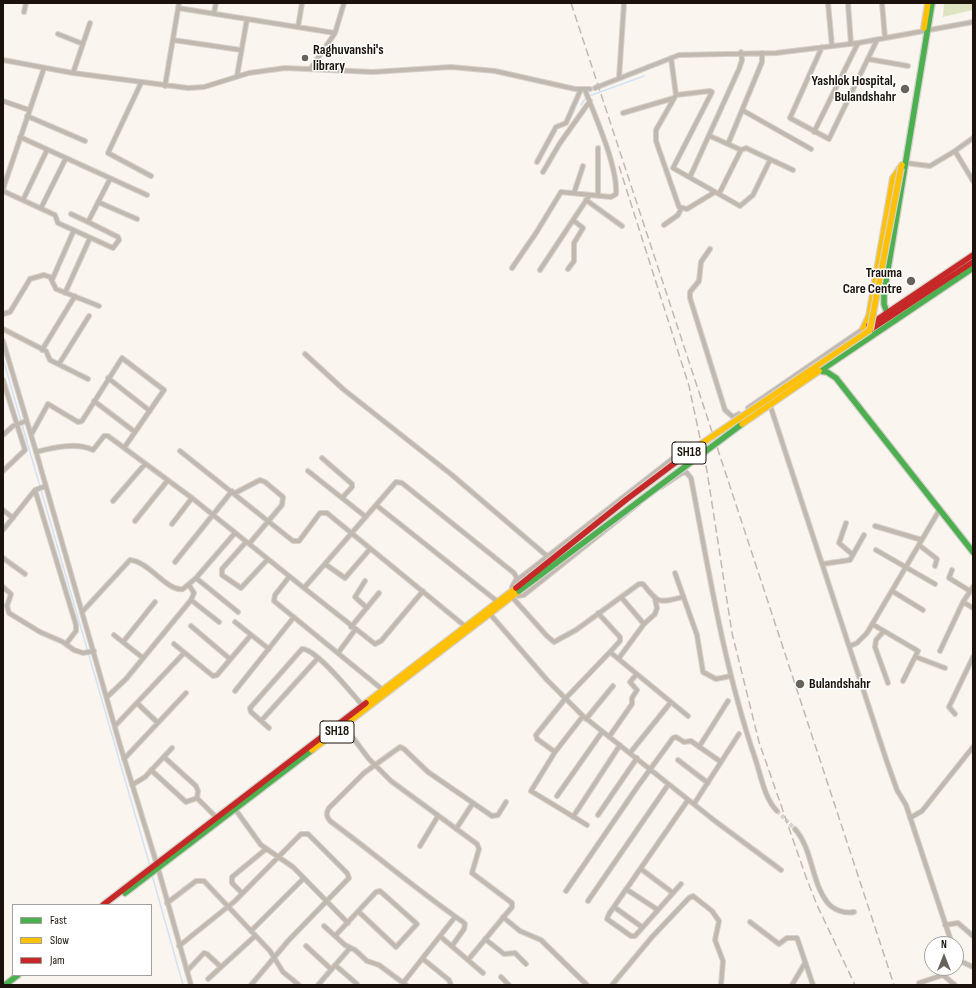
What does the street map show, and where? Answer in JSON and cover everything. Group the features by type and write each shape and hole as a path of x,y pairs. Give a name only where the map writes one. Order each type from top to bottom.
{"main road":[{"path":"887,313 884,304 884,293 925,32 928,3"},
{"path":"925,32 932,3"},
{"path":"863,330 869,316 893,178 898,168 903,165"},
{"path":"870,330 903,165"},
{"path":"863,330 973,255"},
{"path":"870,330 973,262"},
{"path":"820,371 973,268"},
{"name":"SH18","path":"104,904 235,809 490,614 627,499 715,433 870,330"},
{"path":"820,371 827,372 836,378 972,549"},
{"name":"SH18","path":"111,904 217,818 498,602 515,592 718,440 820,371"},
{"path":"3,981 12,975"},
{"path":"5,985 17,976"}],"street":[{"path":"24,12 26,3"},
{"path":"165,86 179,3"},
{"path":"214,13 216,3"},
{"path":"298,27 302,3"},
{"path":"310,68 335,32 344,3"},
{"path":"619,78 624,3"},
{"path":"828,3 832,46"},
{"path":"848,3 851,44"},
{"path":"882,3 885,38"},
{"path":"178,8 335,32"},
{"path":"237,76 247,19"},
{"path":"597,87 670,58 688,53 762,53 851,44 925,32 973,22"},
{"path":"73,73 90,23"},
{"path":"58,34 83,44"},
{"path":"173,40 241,50"},
{"path":"822,47 791,116 792,121 828,139 830,138 877,40"},
{"path":"814,132 858,43"},
{"path":"690,177 739,70 742,60 741,52"},
{"path":"728,144 762,60 762,53"},
{"path":"670,58 675,96 656,130 655,138 681,209"},
{"path":"868,59 908,66"},
{"path":"3,60 73,73 141,83 196,88 237,76 265,70 310,68 380,72 436,67 470,68 496,71 585,90"},
{"path":"44,68 3,190 55,215 58,223 113,248 119,240 118,237 71,214"},
{"path":"141,83 108,153 151,176"},
{"path":"512,268 536,233 561,192 589,196 613,197 616,194 616,187 610,160 585,90"},
{"path":"537,162 556,127 566,123 585,90"},
{"path":"623,113 675,96 710,91 712,92 673,166 737,205 742,205 753,195 770,160"},
{"path":"3,101 29,110"},
{"path":"543,172 560,143 590,101"},
{"path":"742,110 811,149"},
{"path":"27,116 85,141"},
{"path":"710,136 741,150 746,148 793,170"},
{"path":"20,137 147,195"},
{"path":"903,165 930,166 973,138"},
{"path":"598,148 598,196"},
{"path":"23,200 47,150"},
{"path":"681,209 687,209 717,193 741,150"},
{"path":"955,151 973,181"},
{"path":"41,208 66,158"},
{"path":"574,193 582,166"},
{"path":"88,222 110,179"},
{"path":"540,270 589,196"},
{"path":"586,200 622,226"},
{"path":"98,202 137,220"},
{"path":"664,225 678,215 681,209"},
{"path":"568,269 575,258 574,243 583,228 574,220"},
{"path":"52,280 74,230"},
{"path":"65,292 90,238"},
{"path":"710,249 701,262 699,281 690,294 725,410 730,416 737,416 863,330"},
{"path":"3,314 10,312 30,279 44,275 48,275 52,280 54,287 99,306"},
{"path":"42,350 75,296"},
{"path":"59,364 89,316"},
{"path":"3,329 47,353 48,359 88,379"},
{"path":"3,341 21,422 25,451 3,471"},
{"path":"305,354 343,389 452,475 547,556"},
{"path":"31,435 48,404 79,422 122,358 164,388 164,391 124,448"},
{"path":"108,378 150,411"},
{"path":"3,380 21,422 31,435 36,452 40,487 77,628 66,644"},
{"path":"94,401 135,432"},
{"path":"770,405 886,759 897,790 904,800 949,936"},
{"path":"3,434 21,422"},
{"path":"36,452 48,449 83,446 93,450 105,436 124,448 192,498 372,643 378,644 423,591"},
{"path":"619,658 644,624 657,611 655,599 641,584 576,630 554,642 547,636 515,592 513,585 547,556 686,448"},
{"path":"180,451 296,541 299,540 320,513 324,512 466,627"},
{"path":"322,458 352,484 352,488 342,498"},
{"path":"113,501 145,464"},
{"path":"308,471 366,517"},
{"path":"515,592 518,596 524,595 662,486 686,472 691,478 716,611 731,676 769,800 776,811"},
{"path":"134,521 168,480"},
{"path":"175,562 213,515 234,492 260,480 265,482 280,494 284,501 269,521 222,569 222,575 241,588 268,559"},
{"path":"304,588 353,534 393,483 399,482 500,561 516,575 516,581"},
{"path":"3,530 40,487"},
{"path":"40,487 82,612 132,786 153,869 167,903 190,985"},
{"path":"172,524 192,498"},
{"path":"376,505 498,602"},
{"path":"850,646 863,639 940,509"},
{"path":"3,510 13,518"},
{"path":"846,523 839,543 853,556"},
{"path":"875,526 922,540"},
{"path":"82,612 130,560 149,568 174,589 183,589 196,578 235,533"},
{"path":"823,564 846,561 853,556 864,535"},
{"path":"919,546 937,559 935,566"},
{"path":"325,564 345,578 370,549"},
{"path":"876,550 935,584"},
{"path":"3,558 25,574"},
{"path":"952,570 949,578 970,591"},
{"path":"675,573 697,635 703,672 716,679 731,676"},
{"path":"289,577 274,598 276,603 383,690"},
{"path":"196,578 238,612"},
{"path":"365,581 355,597 367,608"},
{"path":"107,697 118,687 191,600 194,593 188,585"},
{"path":"3,587 11,594 7,606 9,613 40,632 66,644 74,650 86,653 92,651"},
{"path":"940,651 963,602 973,587"},
{"path":"892,592 923,610"},
{"path":"338,653 353,628 379,593"},
{"path":"621,597 644,624"},
{"path":"655,599 667,600 683,597"},
{"path":"191,600 219,622"},
{"path":"123,642 155,602"},
{"path":"963,602 973,608"},
{"path":"555,752 536,737 565,699 620,641 620,637 598,613"},
{"path":"490,614 510,639 584,718 637,758 668,785 781,870"},
{"path":"235,691 294,617"},
{"path":"234,622 269,649"},
{"path":"872,624 916,650 916,657 903,681"},
{"path":"191,626 230,659"},
{"path":"884,631 876,640 875,647 888,683"},
{"path":"114,635 142,658"},
{"path":"174,644 213,676 251,635"},
{"path":"269,728 251,712 251,706 300,650 308,649 363,706"},
{"path":"610,652 619,658 636,675 688,716"},
{"path":"115,726 184,653"},
{"path":"916,657 945,668"},
{"path":"955,714 949,708 973,657"},
{"path":"261,721 318,658"},
{"path":"609,737 632,704 632,698 637,690 630,682 636,675"},
{"path":"587,825 532,794 531,791 555,752 613,686"},
{"path":"124,759 186,693"},
{"path":"699,748 728,701"},
{"path":"630,753 671,702"},
{"path":"137,703 158,723"},
{"path":"344,726 374,765 391,781 478,846 472,870 474,876 512,903 512,907 468,960"},
{"path":"557,796 602,732"},
{"path":"694,804 739,734"},
{"path":"566,891 650,769 675,737 684,742 691,742 721,762"},
{"path":"573,817 620,745"},
{"path":"910,818 922,811 973,747"},
{"path":"132,786 140,781 172,748"},
{"path":"452,946 465,927 463,922 405,880 327,817 329,808 374,765 397,748 402,748 428,772 494,816 498,815 506,802"},
{"path":"164,757 196,786 198,791 196,798"},
{"path":"598,815 637,758"},
{"path":"678,760 708,783"},
{"path":"151,770 186,802 196,798"},
{"path":"588,900 668,785"},
{"path":"196,798 217,818"},
{"path":"681,884 632,937 609,921 608,916 688,800"},
{"path":"456,829 473,803"},
{"path":"235,809 266,849 293,867 348,924"},
{"path":"420,846 438,816"},
{"path":"794,829 807,848 822,892 828,904 846,913 854,912"},
{"path":"179,946 227,907 301,834 305,833 347,873 348,881 274,957 251,985"},
{"path":"242,892 232,883 232,877 266,849"},
{"path":"641,869 673,893"},
{"path":"251,931 303,879"},
{"path":"167,903 196,881 201,880 206,883 274,957 283,972 299,985"},
{"path":"626,889 658,910"},
{"path":"335,936 380,890 417,924 396,947 359,912"},
{"path":"612,985 652,937 689,898 693,896 712,911 719,921 715,940 723,961 722,985"},
{"path":"614,907 642,927"},
{"path":"324,926 367,961 379,964 404,984 456,917"},
{"path":"503,917 520,932 541,940 587,985"},
{"path":"750,922 779,944 787,938 797,937 813,985"},
{"path":"945,925 958,923 973,936"},
{"path":"208,980 255,936"},
{"path":"441,936 483,973"},
{"path":"485,939 504,954 515,953 526,964"},
{"path":"306,946 331,969"},
{"path":"318,985 350,948"},
{"path":"187,971 204,953 208,954 221,968"},
{"path":"423,959 449,980 451,985"},
{"path":"792,985 805,962"},
{"path":"335,965 357,984"},
{"path":"914,985 940,976"},
{"path":"944,976 955,985"},
{"path":"501,977 510,985"}],"green space":[{"path":"944,3 973,3 973,10 943,17"}],"waterway":[{"path":"589,96 644,76"},
{"path":"581,105 585,99"},
{"path":"3,359 150,866"},
{"path":"152,875 183,985"}],"tunnel":[{"path":"777,811 795,829"}],"railway":[{"path":"571,3 894,985"},
{"path":"619,166 689,386 707,471 732,633 759,742 817,905 855,985"}],"traffic: fast":[{"path":"887,313 884,304 884,293 932,3"},
{"path":"820,371 973,268"},
{"path":"819,371 827,372 836,378 973,552"},
{"path":"519,591 742,424"},
{"path":"125,893 312,750"},
{"path":"5,985 17,976"}],"traffic: slow":[{"path":"924,28 928,3"},
{"path":"863,329 869,316 893,178 902,165"},
{"path":"870,330 901,168"},
{"path":"692,450 870,330"},
{"path":"742,424 819,371"},
{"path":"366,703 516,588"},
{"path":"312,750 519,591"}],"traffic: jam":[{"path":"869,325 973,255"},
{"path":"870,330 973,262"},
{"path":"516,588 627,499 692,450"},
{"path":"104,904 366,703"}],"place":[{"name":"Raghuvanshi's library","path":"305,58"},
{"name":"Yashlok Hospital, Bulandshahr","path":"905,89"},
{"name":"Trauma Care Centre","path":"911,281"},
{"name":"Bulandshahr","path":"800,684"}]}
